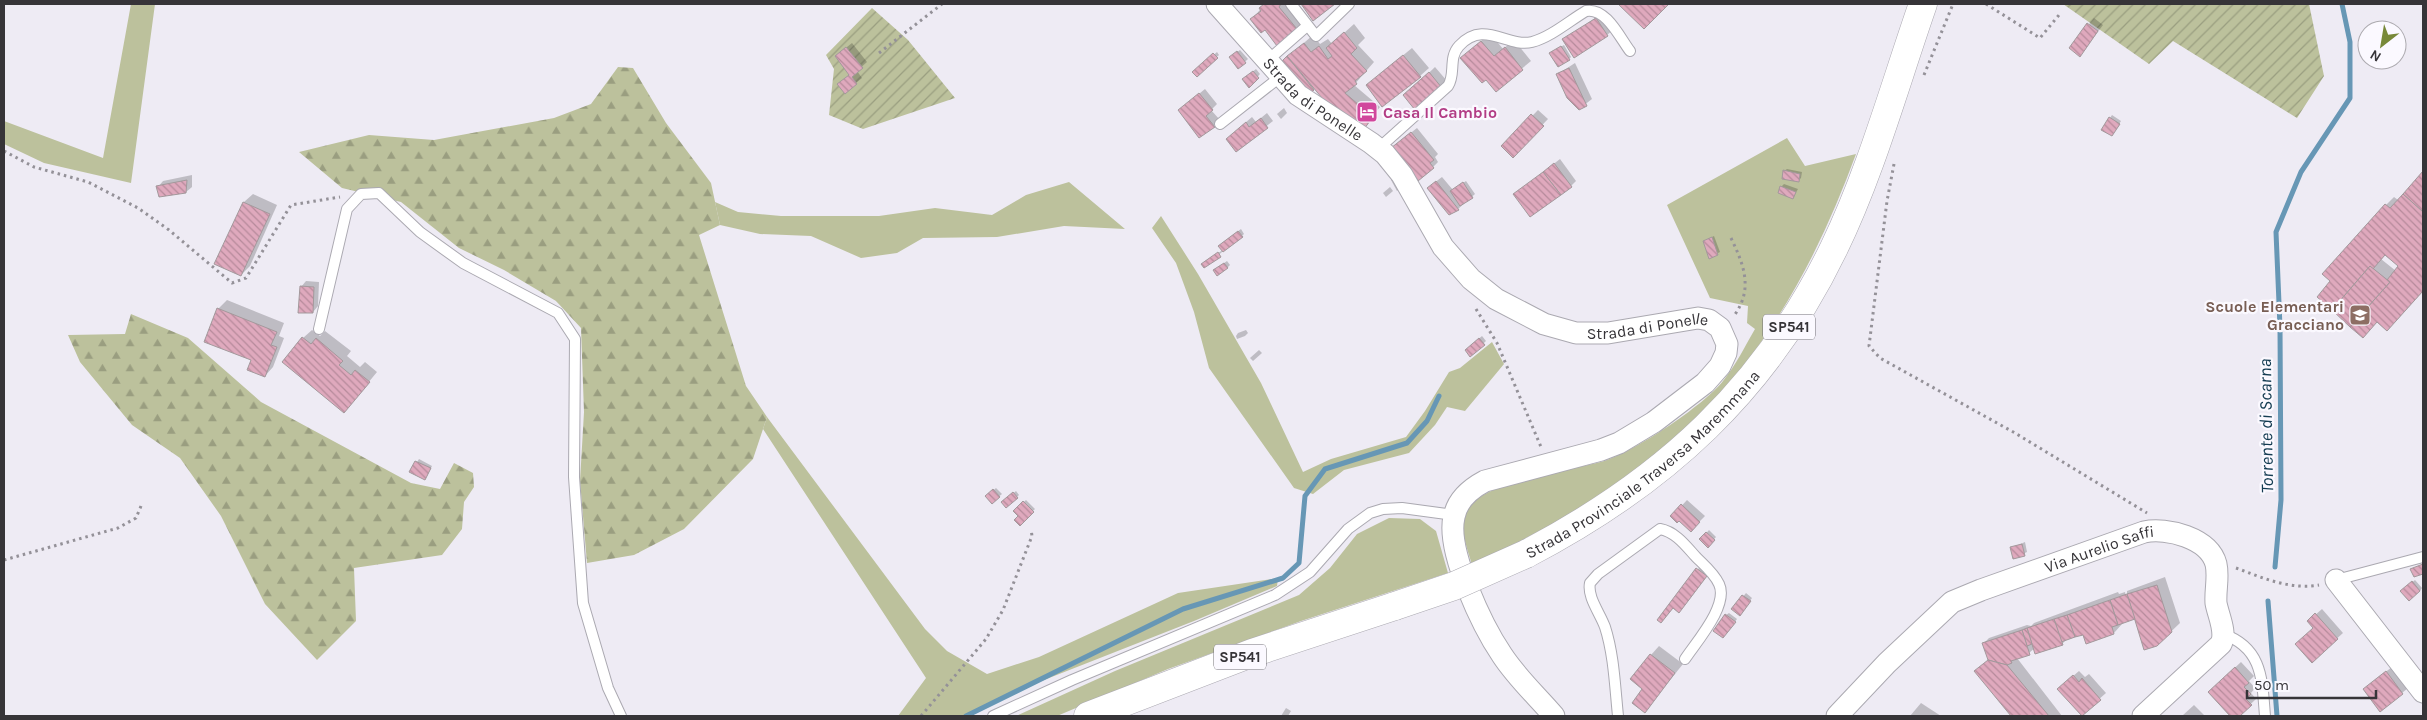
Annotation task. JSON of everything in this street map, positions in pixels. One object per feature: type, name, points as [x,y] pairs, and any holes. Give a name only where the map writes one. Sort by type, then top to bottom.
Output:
[{"type":"main road","name":"Strada Provinciale Traversa Maremmana","points":[[1088,716],[1259,650],[1454,586],[1526,554],[1598,514],[1672,459],[1728,405],[1781,339],[1815,285],[1857,194],[1923,4]]},
{"type":"street","name":"Strada di Ponelle","points":[[1217,4],[1304,100],[1379,148],[1402,175],[1448,253],[1486,292],[1506,306],[1544,324],[1576,333],[1608,333],[1698,318],[1710,320],[1722,332],[1727,344],[1724,358],[1709,378],[1692,395],[1654,422],[1619,443],[1504,475],[1479,484],[1464,496],[1454,515]]},
{"type":"street","points":[[1454,515],[1452,531],[1458,556],[1473,599],[1487,629],[1510,667],[1554,716]]},
{"type":"street","name":"Via Aurelio Saffi","points":[[1837,716],[1887,663],[1952,602],[1981,590],[2150,531],[2162,530],[2181,535],[2201,546],[2210,554],[2216,565]]},
{"type":"street","points":[[2143,716],[2221,644],[2223,634],[2215,593],[2216,565]]},
{"type":"street","points":[[2336,580],[2423,692]]},
{"type":"lane","points":[[1292,4],[1316,36],[1349,4]]},
{"type":"lane","points":[[1379,148],[1448,86],[1451,78],[1452,60],[1456,50],[1464,42],[1479,35],[1491,34],[1515,42],[1529,42],[1538,39],[1586,11],[1595,11],[1605,17],[1630,51]]},
{"type":"lane","points":[[1220,124],[1274,69],[1307,26]]},
{"type":"lane","points":[[320,329],[346,209],[361,194],[379,194],[420,232],[463,263],[558,312],[575,340],[574,477],[583,603],[608,688],[622,716]]},
{"type":"lane","points":[[993,716],[1072,680],[1275,595],[1310,572],[1352,525],[1370,513],[1383,509],[1402,508],[1454,515]]},
{"type":"lane","points":[[1618,716],[1610,646],[1605,626],[1590,594],[1590,583],[1598,574],[1660,528],[1670,531],[1681,540],[1713,575],[1722,592],[1719,607],[1684,659]]},
{"type":"lane","points":[[2336,580],[2423,557]]},
{"type":"lane","points":[[2223,634],[2242,643],[2256,661],[2261,678],[2265,716]]},
{"type":"path","points":[[879,53],[942,4]]},
{"type":"path","points":[[1922,80],[1953,4]]},
{"type":"path","points":[[1986,4],[2040,38],[2059,15]]},
{"type":"path","points":[[4,150],[34,167],[88,182],[138,208],[169,230],[232,283],[246,278],[291,205],[361,194]]},
{"type":"path","points":[[1895,159],[1887,201],[1869,346],[1880,358],[2015,433],[2145,511],[2158,522],[2162,530]]},
{"type":"path","points":[[1722,332],[1736,313],[1745,295],[1743,263],[1730,238]]},
{"type":"path","points":[[1472,304],[1497,343],[1548,464]]},
{"type":"path","points":[[4,560],[118,528],[136,518],[141,506]]},
{"type":"path","points":[[921,716],[986,639],[1003,610],[1032,536],[1030,529]]},
{"type":"path","points":[[2216,565],[2230,566],[2274,582],[2297,586],[2311,586],[2336,580]]},
{"type":"green space","points":[[131,4],[155,4],[131,183],[44,163],[4,144],[4,121],[103,158]]},
{"type":"green space","points":[[2063,4],[2309,4],[2324,76],[2297,118],[2173,41],[2149,64]]},
{"type":"green space","points":[[872,8],[908,40],[955,98],[863,129],[829,115],[834,69],[826,55]]},
{"type":"green space","points":[[618,67],[633,68],[666,123],[711,183],[720,225],[699,235],[746,386],[767,417],[753,459],[684,529],[634,555],[587,563],[580,481],[584,412],[581,328],[556,301],[504,270],[459,248],[401,202],[342,188],[299,152],[369,135],[434,140],[554,118],[591,104]]},
{"type":"green space","points":[[1787,138],[1805,166],[1856,154],[1841,193],[1806,268],[1764,338],[1712,403],[1648,463],[1606,492],[1563,518],[1472,565],[1464,537],[1463,522],[1466,510],[1477,499],[1510,484],[1604,461],[1617,456],[1650,438],[1685,415],[1728,375],[1755,329],[1747,323],[1748,306],[1710,298],[1667,205]]},
{"type":"green space","points":[[1069,182],[1125,229],[1064,226],[997,237],[923,238],[897,253],[861,258],[811,236],[760,234],[720,225],[715,202],[738,212],[781,216],[879,216],[935,208],[992,215],[1026,195]]},
{"type":"green space","points":[[1161,216],[1198,274],[1261,383],[1303,472],[1331,459],[1406,437],[1425,411],[1449,372],[1460,368],[1492,342],[1504,364],[1465,411],[1447,407],[1435,425],[1409,453],[1344,470],[1313,494],[1294,488],[1209,368],[1194,312],[1176,263],[1152,228]]},
{"type":"green space","points":[[131,314],[188,338],[261,402],[411,483],[440,489],[454,463],[473,473],[474,487],[464,502],[462,529],[442,555],[354,568],[356,621],[317,660],[265,604],[221,516],[180,458],[132,425],[80,362],[68,335],[125,334]]},
{"type":"green space","points":[[767,417],[925,629],[947,651],[987,674],[1039,657],[1178,593],[1278,578],[1277,586],[1194,621],[1001,697],[963,716],[898,716],[926,678],[763,429]]},
{"type":"green space","points":[[1389,518],[1420,519],[1436,531],[1448,573],[1301,621],[1168,669],[1057,716],[1016,716],[1115,671],[1299,595],[1330,568],[1357,534]]},
{"type":"building","points":[[1264,4],[1281,4],[1279,7],[1297,29],[1277,46],[1265,30],[1261,33],[1250,19],[1261,11],[1259,8]]},
{"type":"building","points":[[1301,4],[1335,4],[1313,21]]},
{"type":"building","points":[[1618,4],[1669,4],[1644,29]]},
{"type":"building","points":[[1596,18],[1608,36],[1574,58],[1562,39]]},
{"type":"building","points":[[2087,23],[2098,31],[2080,57],[2069,48]]},
{"type":"building","points":[[1344,32],[1357,48],[1351,54],[1367,71],[1355,81],[1357,84],[1345,93],[1373,117],[1364,129],[1327,104],[1287,56],[1304,43],[1311,52],[1319,46],[1328,59],[1332,56],[1326,48]]},
{"type":"building","points":[[1481,41],[1494,56],[1505,47],[1523,70],[1496,92],[1486,80],[1482,83],[1460,58]]},
{"type":"building","points":[[1561,46],[1570,60],[1558,67],[1549,53]]},
{"type":"building","points":[[846,47],[863,68],[852,77],[857,84],[845,94],[837,84],[849,75],[835,56]]},
{"type":"building","points":[[1237,51],[1246,63],[1238,69],[1229,57]]},
{"type":"building","points":[[1213,53],[1218,58],[1197,77],[1192,72]]},
{"type":"building","points":[[1403,55],[1421,77],[1382,107],[1366,85]]},
{"type":"building","points":[[1287,56],[1314,90],[1310,94],[1281,62]]},
{"type":"building","points":[[1569,68],[1587,106],[1579,110],[1567,98],[1556,74]]},
{"type":"building","points":[[1253,71],[1259,78],[1249,88],[1242,79]]},
{"type":"building","points":[[1429,72],[1442,88],[1415,110],[1403,95]]},
{"type":"building","points":[[1199,93],[1213,110],[1206,116],[1215,127],[1199,138],[1178,110]]},
{"type":"building","points":[[1531,114],[1544,126],[1513,158],[1501,146]]},
{"type":"building","points":[[2109,117],[2120,124],[2112,136],[2101,130]]},
{"type":"building","points":[[1261,118],[1268,128],[1236,152],[1226,139],[1246,122],[1249,127]]},
{"type":"building","points":[[1411,132],[1434,160],[1430,163],[1434,168],[1418,181],[1391,148]]},
{"type":"building","points":[[1554,163],[1572,187],[1561,195],[1543,172]]},
{"type":"building","points":[[1783,170],[1800,174],[1799,182],[1782,179]]},
{"type":"building","points":[[2423,171],[2423,212],[2403,194]]},
{"type":"building","points":[[1543,172],[1561,195],[1530,217],[1513,194]]},
{"type":"building","points":[[187,180],[186,193],[159,197],[156,186]]},
{"type":"building","points":[[1436,181],[1459,210],[1449,215],[1427,188]]},
{"type":"building","points":[[1463,182],[1473,198],[1460,206],[1450,191]]},
{"type":"building","points":[[1780,186],[1796,192],[1793,199],[1778,193]]},
{"type":"building","points":[[2403,194],[2423,212],[2423,291],[2387,331],[2377,322],[2363,338],[2350,327],[2390,282],[2387,280],[2398,266],[2385,255],[2373,269],[2370,266],[2332,310],[2317,297],[2330,281],[2322,274],[2385,204],[2390,208]]},
{"type":"building","points":[[243,202],[270,214],[241,276],[214,264]]},
{"type":"building","points":[[1238,231],[1243,237],[1223,252],[1218,246]]},
{"type":"building","points":[[1712,237],[1718,255],[1709,259],[1703,241]]},
{"type":"building","points":[[1218,252],[1221,257],[1204,268],[1201,264]]},
{"type":"building","points":[[1224,263],[1228,268],[1217,276],[1213,270]]},
{"type":"building","points":[[2370,266],[2390,282],[2350,327],[2332,310]]},
{"type":"building","points":[[300,286],[314,287],[313,313],[298,313]]},
{"type":"building","points":[[217,308],[277,332],[271,345],[277,347],[265,377],[247,370],[251,360],[204,342]]},
{"type":"building","points":[[302,337],[311,344],[316,338],[343,361],[339,365],[351,375],[355,370],[370,382],[344,413],[282,362]]},
{"type":"building","points":[[1479,338],[1485,345],[1470,357],[1465,350]]},
{"type":"building","points":[[415,461],[431,468],[425,480],[409,472]]},
{"type":"building","points":[[993,489],[1000,497],[992,504],[985,496]]},
{"type":"building","points":[[1013,492],[1018,498],[1006,508],[1001,502]]},
{"type":"building","points":[[1023,501],[1034,512],[1020,526],[1014,520],[1018,516],[1013,511]]},
{"type":"building","points":[[1681,504],[1700,522],[1691,532],[1670,516]]},
{"type":"building","points":[[1706,532],[1715,540],[1708,548],[1699,539]]},
{"type":"building","points":[[2022,544],[2025,556],[2013,559],[2010,547]]},
{"type":"building","points":[[2423,564],[2423,574],[2414,577],[2410,569]]},
{"type":"building","points":[[1696,568],[1707,576],[1679,613],[1673,608],[1661,623],[1657,620]]},
{"type":"building","points":[[2412,581],[2420,591],[2409,601],[2400,591]]},
{"type":"building","points":[[2157,585],[2172,632],[2157,646],[2144,650],[2127,594]]},
{"type":"building","points":[[2127,594],[2135,619],[2118,625],[2110,600]]},
{"type":"building","points":[[1742,595],[1751,601],[1740,616],[1731,609]]},
{"type":"building","points":[[2110,600],[2118,625],[2112,627],[2114,634],[2086,644],[2083,635],[2075,637],[2067,615]]},
{"type":"building","points":[[2315,613],[2338,639],[2312,663],[2295,644],[2313,628],[2307,621]]},
{"type":"building","points":[[1725,614],[1736,622],[1723,638],[1713,631]]},
{"type":"building","points":[[2067,615],[2075,637],[2061,642],[2054,619]]},
{"type":"building","points":[[2054,619],[2063,645],[2035,654],[2027,628]]},
{"type":"building","points":[[2027,628],[2032,644],[2027,646],[2022,630]]},
{"type":"building","points":[[2022,630],[2030,655],[2011,661],[2012,663],[2007,665],[1988,660],[1982,643]]},
{"type":"building","points":[[1650,654],[1675,673],[1645,713],[1632,703],[1642,689],[1630,679]]},
{"type":"building","points":[[1988,660],[2007,665],[2049,716],[2011,716],[1974,671]]},
{"type":"building","points":[[2235,667],[2249,683],[2244,687],[2251,694],[2246,699],[2252,705],[2240,716],[2230,716],[2208,692]]},
{"type":"building","points":[[2386,671],[2403,694],[2380,712],[2363,689]]},
{"type":"building","points":[[2073,675],[2079,682],[2082,678],[2101,700],[2082,716],[2057,689]]},
{"type":"waterway","name":"Torrente di Scarna","points":[[2275,567],[2281,500],[2280,327],[2276,232],[2301,172],[2350,98],[2350,42],[2342,4]]},
{"type":"waterway","points":[[966,716],[1183,609],[1283,578],[1299,563],[1305,496],[1325,469],[1407,443],[1427,421],[1439,396]]},
{"type":"waterway","name":"Torrente di Scarna","points":[[2268,601],[2277,716]]},
{"type":"place","name":"Casa Il Cambio","points":[[1367,112]]},
{"type":"place","name":"Scuole Elementari Gracciano","points":[[2360,315]]}]
